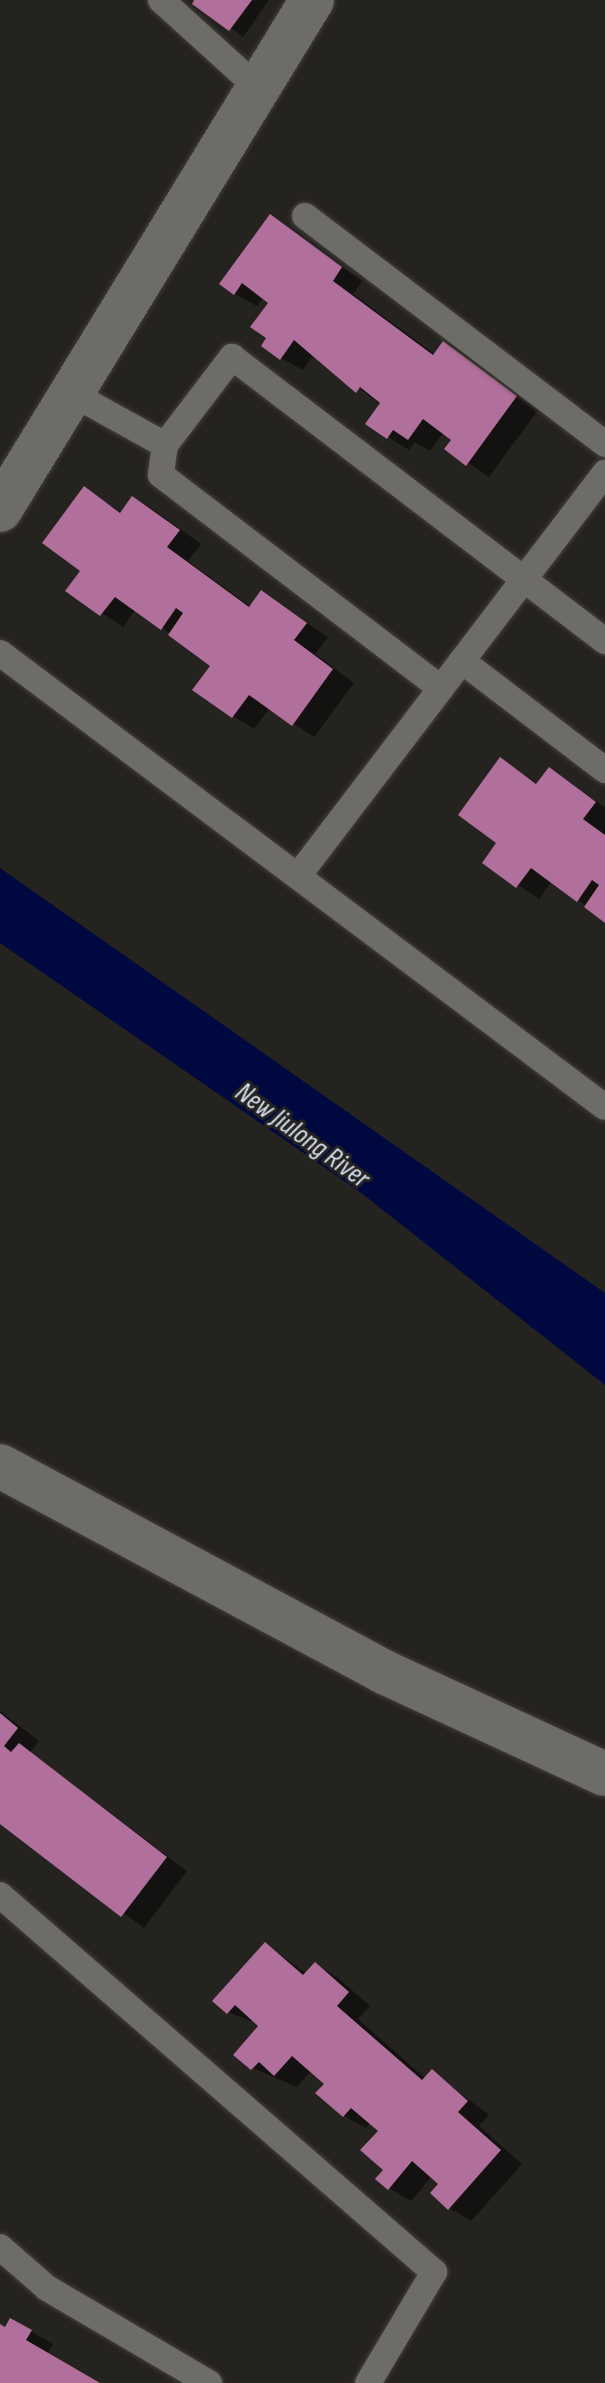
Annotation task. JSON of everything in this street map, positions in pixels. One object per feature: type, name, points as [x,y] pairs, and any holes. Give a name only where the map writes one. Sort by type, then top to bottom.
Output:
[{"type":"street","points":[[0,510],[312,0]]},
{"type":"street","points":[[0,1466],[384,1672],[605,1774]]},
{"type":"lane","points":[[161,0],[259,89]]},
{"type":"lane","points":[[305,216],[605,444]]},
{"type":"lane","points":[[441,688],[161,475],[165,445],[232,357],[605,641]]},
{"type":"lane","points":[[73,394],[165,445]]},
{"type":"lane","points":[[298,876],[605,473]]},
{"type":"lane","points":[[0,653],[605,1107]]},
{"type":"lane","points":[[462,661],[605,770]]},
{"type":"lane","points":[[0,1895],[434,2272],[368,2383]]},
{"type":"lane","points":[[0,2247],[47,2288],[209,2383]]},
{"type":"water","name":"New Jiulong River","points":[[0,868],[605,1293],[605,1385],[360,1192],[0,943]]},
{"type":"building","points":[[194,0],[252,0],[229,31],[192,4]]},
{"type":"building","points":[[270,214],[342,267],[333,281],[433,355],[443,341],[517,396],[466,466],[444,449],[451,440],[423,419],[408,440],[393,430],[387,439],[365,424],[380,403],[360,387],[356,393],[294,340],[280,360],[261,346],[266,338],[250,327],[268,303],[242,283],[234,295],[219,284]]},
{"type":"building","points":[[84,486],[120,513],[132,496],[180,530],[167,547],[249,607],[261,590],[307,623],[294,640],[333,669],[292,726],[249,695],[232,718],[192,690],[210,666],[168,635],[183,613],[176,608],[161,630],[115,597],[100,616],[65,591],[80,571],[42,543]]},
{"type":"building","points":[[500,757],[536,784],[549,767],[596,802],[583,819],[605,835],[605,923],[584,907],[599,885],[592,880],[577,902],[531,868],[516,888],[482,863],[496,843],[458,815]]},
{"type":"building","points":[[0,1713],[18,1728],[4,1746],[11,1752],[19,1743],[167,1857],[121,1917],[0,1824]]},
{"type":"building","points":[[265,1942],[303,1975],[315,1962],[349,1992],[337,2006],[422,2080],[432,2069],[468,2101],[458,2112],[501,2150],[448,2210],[430,2193],[438,2184],[412,2161],[388,2190],[375,2179],[383,2170],[360,2150],[378,2131],[351,2108],[343,2117],[315,2093],[324,2084],[292,2056],[274,2076],[259,2062],[251,2070],[233,2055],[258,2026],[235,2005],[227,2014],[212,2001]]},
{"type":"building","points":[[10,2318],[32,2330],[26,2340],[100,2383],[0,2383],[0,2324],[5,2327]]}]
